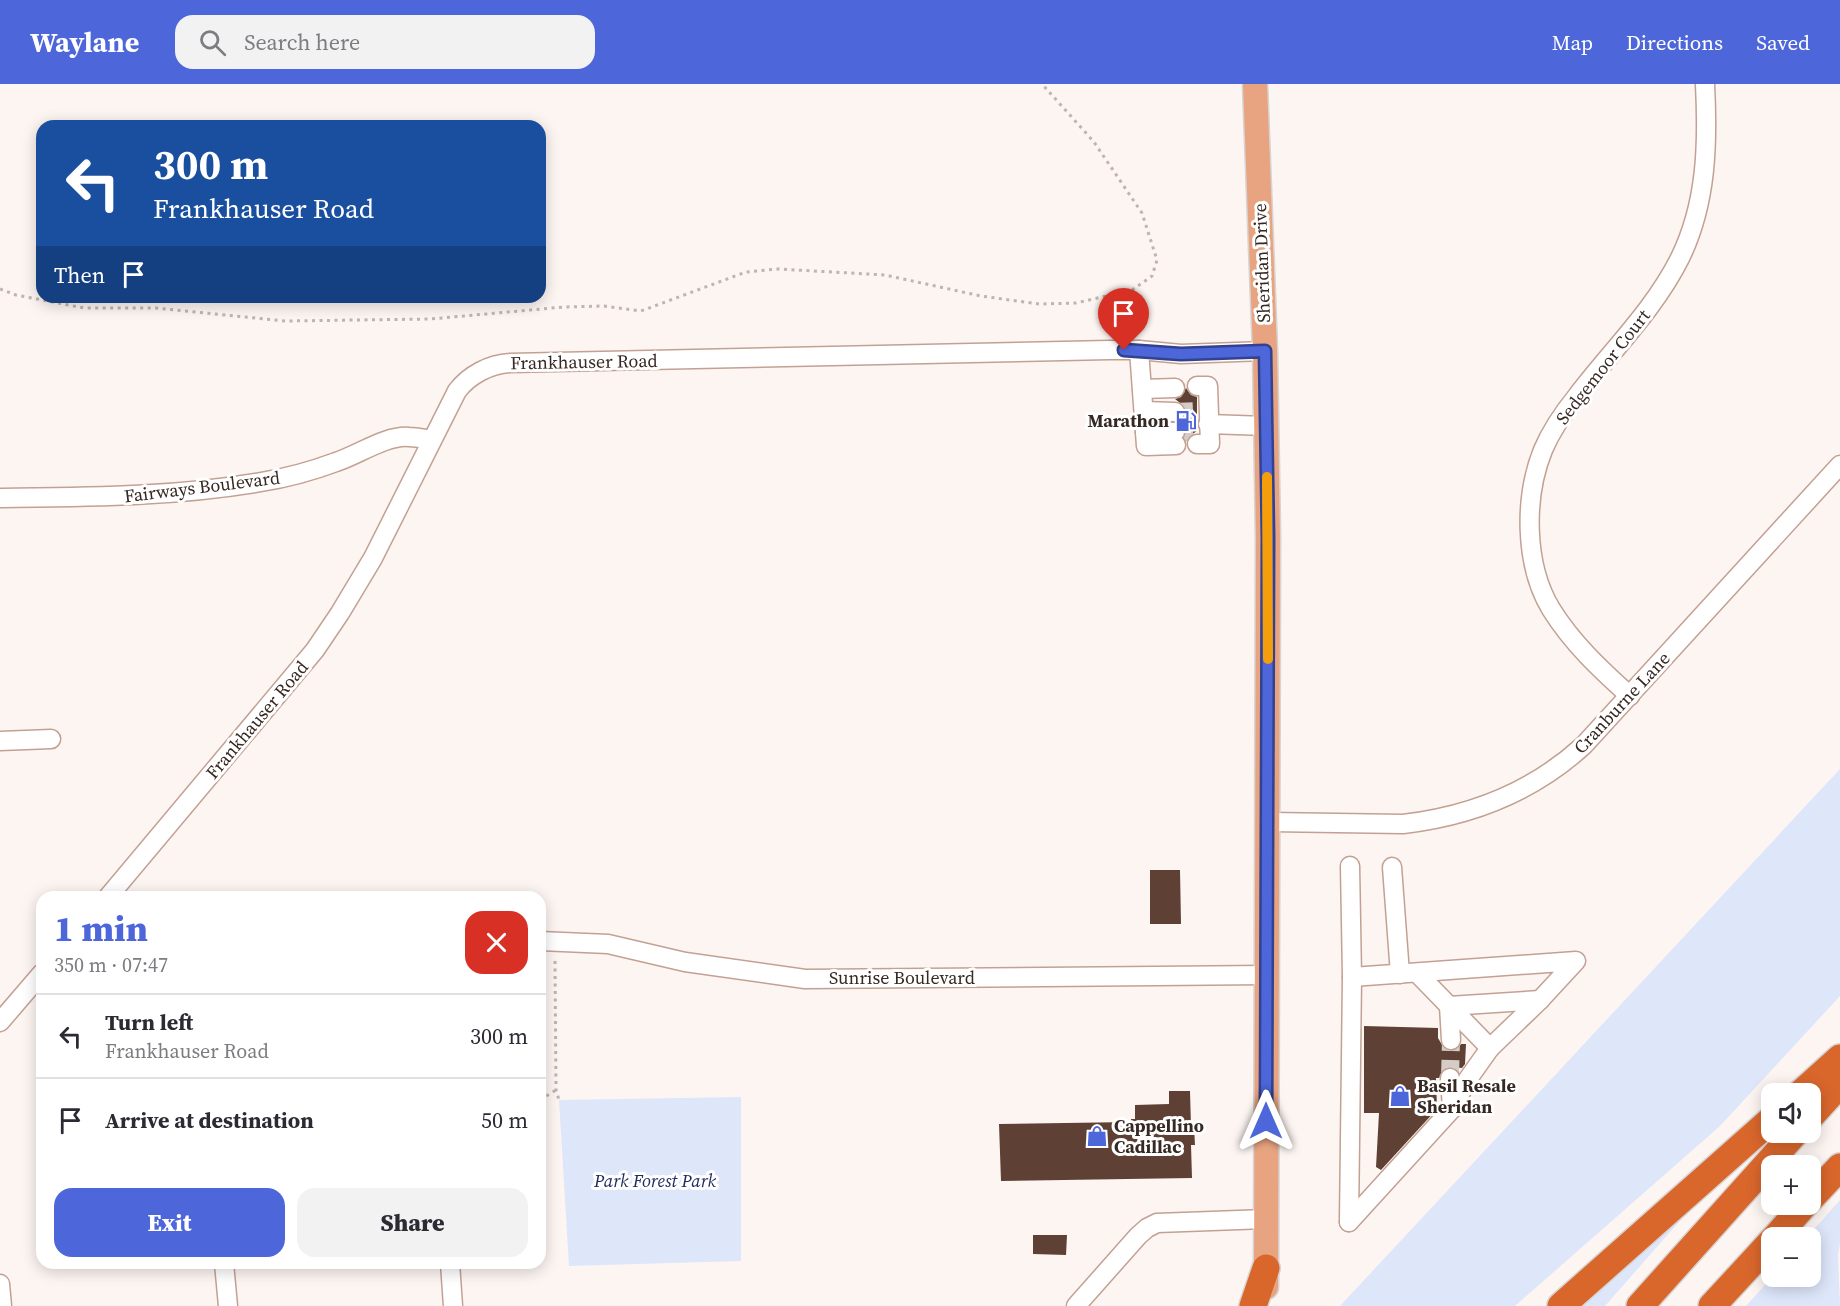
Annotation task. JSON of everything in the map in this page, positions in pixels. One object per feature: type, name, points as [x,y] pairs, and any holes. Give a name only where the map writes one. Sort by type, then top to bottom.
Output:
[{"type":"highway","points":[[1812,1083],[1840,1058]]},
{"type":"highway","points":[[1821,1105],[1840,1084]]},
{"type":"highway","points":[[1561,1306],[1761,1129]]},
{"type":"highway","points":[[1640,1306],[1786,1143]]},
{"type":"highway","points":[[1821,1187],[1840,1167]]},
{"type":"highway","points":[[1785,1227],[1795,1215]]},
{"type":"highway","points":[[1712,1306],[1761,1253]]},
{"type":"highway","points":[[1254,1306],[1266,1268]]},
{"type":"main road","name":"Sheridan Drive","points":[[1255,84],[1265,351],[1268,538],[1265,1306]]},
{"type":"street","name":"Sedgemoor Court","points":[[1630,696],[1595,664],[1566,631],[1550,608],[1534,566],[1530,531],[1531,509],[1535,477],[1549,437],[1576,397],[1654,301],[1680,257],[1693,225],[1706,159],[1705,84]]},
{"type":"street","name":"Frankhauser Road","points":[[113,891],[315,650],[354,592],[373,558],[461,386],[485,369],[504,363],[1139,350],[1181,354],[1265,351]]},
{"type":"street","points":[[1139,350],[1146,446],[1176,438]]},
{"type":"street","points":[[1197,387],[1208,386],[1203,426],[1266,426]]},
{"type":"street","points":[[1142,389],[1175,388]]},
{"type":"street","points":[[1144,411],[1175,412]]},
{"type":"street","name":"Fairways Boulevard","points":[[0,498],[130,497],[214,489],[291,476],[337,462],[384,442],[407,436],[432,440]]},
{"type":"street","name":"Cranburne Lane","points":[[1267,822],[1403,824],[1469,811],[1496,802],[1532,785],[1569,759],[1630,696],[1840,465]]},
{"type":"street","points":[[0,741],[51,739]]},
{"type":"street","points":[[1350,866],[1352,977],[1349,1222],[1452,1109],[1468,1079],[1490,1047],[1540,1000],[1576,960],[1352,977]]},
{"type":"street","points":[[1392,867],[1408,974],[1449,1006],[1490,1047]]},
{"type":"street","name":"Sunrise Boulevard","points":[[546,941],[608,944],[685,962],[805,979],[1267,975]]},
{"type":"street","points":[[3,1013],[36,979]]},
{"type":"street","points":[[1449,1006],[1540,1000]]},
{"type":"street","points":[[1449,1006],[1450,1040]]},
{"type":"street","points":[[1450,1078],[1452,1109]]},
{"type":"street","points":[[1076,1306],[1138,1236],[1157,1223],[1266,1219]]},
{"type":"street","points":[[225,1269],[228,1306]]},
{"type":"street","points":[[450,1269],[453,1306]]},
{"type":"street","points":[[0,1284],[2,1306]]},
{"type":"path","points":[[58,303],[84,308],[133,307],[285,321],[430,319],[564,307],[604,306],[641,311],[746,272],[778,268],[885,274],[981,296],[1039,304],[1076,303],[1132,290],[1152,276],[1157,260],[1142,213],[1094,142],[1042,84]]},
{"type":"path","points":[[0,289],[36,299]]},
{"type":"path","points":[[555,962],[556,1090],[559,1100]]},
{"type":"path","points":[[546,1096],[556,1090]]},
{"type":"green space","points":[[1840,769],[1840,996],[1720,1126],[1515,1306],[1340,1306]]},
{"type":"green space","name":"Park Forest Park","points":[[741,1097],[741,1261],[569,1266],[559,1100]]},
{"type":"green space","points":[[1706,1191],[1605,1306],[1575,1306]]},
{"type":"green space","points":[[1840,1200],[1838,1255],[1840,1306],[1746,1306],[1763,1287],[1821,1287],[1821,1227],[1816,1227]]},
{"type":"building","points":[[1186,388],[1191,395],[1197,397],[1197,431],[1186,441],[1185,427],[1180,422],[1185,417],[1185,407],[1175,399],[1181,397]]},
{"type":"building","points":[[1150,870],[1180,870],[1181,924],[1150,924]]},
{"type":"building","name":"Basil Resale Sheridan","points":[[1364,1026],[1438,1028],[1438,1038],[1445,1050],[1452,1051],[1458,1049],[1461,1044],[1466,1044],[1465,1064],[1462,1068],[1444,1068],[1439,1078],[1436,1078],[1437,1109],[1381,1170],[1376,1167],[1379,1113],[1364,1113]]},
{"type":"building","name":"Cappellino Cadillac","points":[[1169,1091],[1190,1091],[1191,1127],[1194,1127],[1195,1145],[1191,1145],[1192,1178],[1001,1181],[999,1124],[1131,1122],[1131,1119],[1135,1119],[1135,1105],[1169,1104]]},
{"type":"building","points":[[1033,1235],[1067,1235],[1066,1255],[1033,1254]]},
{"type":"tunnel","points":[[1175,412],[1197,411]]},
{"type":"tunnel","points":[[1175,432],[1197,431]]},
{"type":"tunnel","points":[[1450,1078],[1451,1040]]},
{"type":"slow traffic","points":[[1267,477],[1268,659]]},
{"type":"place","name":"Marathon","points":[[1186,421]]},
{"type":"place","name":"Basil Resale Sheridan","points":[[1400,1096]]},
{"type":"place","name":"Cappellino Cadillac","points":[[1097,1136]]},
{"type":"route","points":[[1124,350],[1181,354],[1265,351],[1268,538],[1266,1121]]}]
